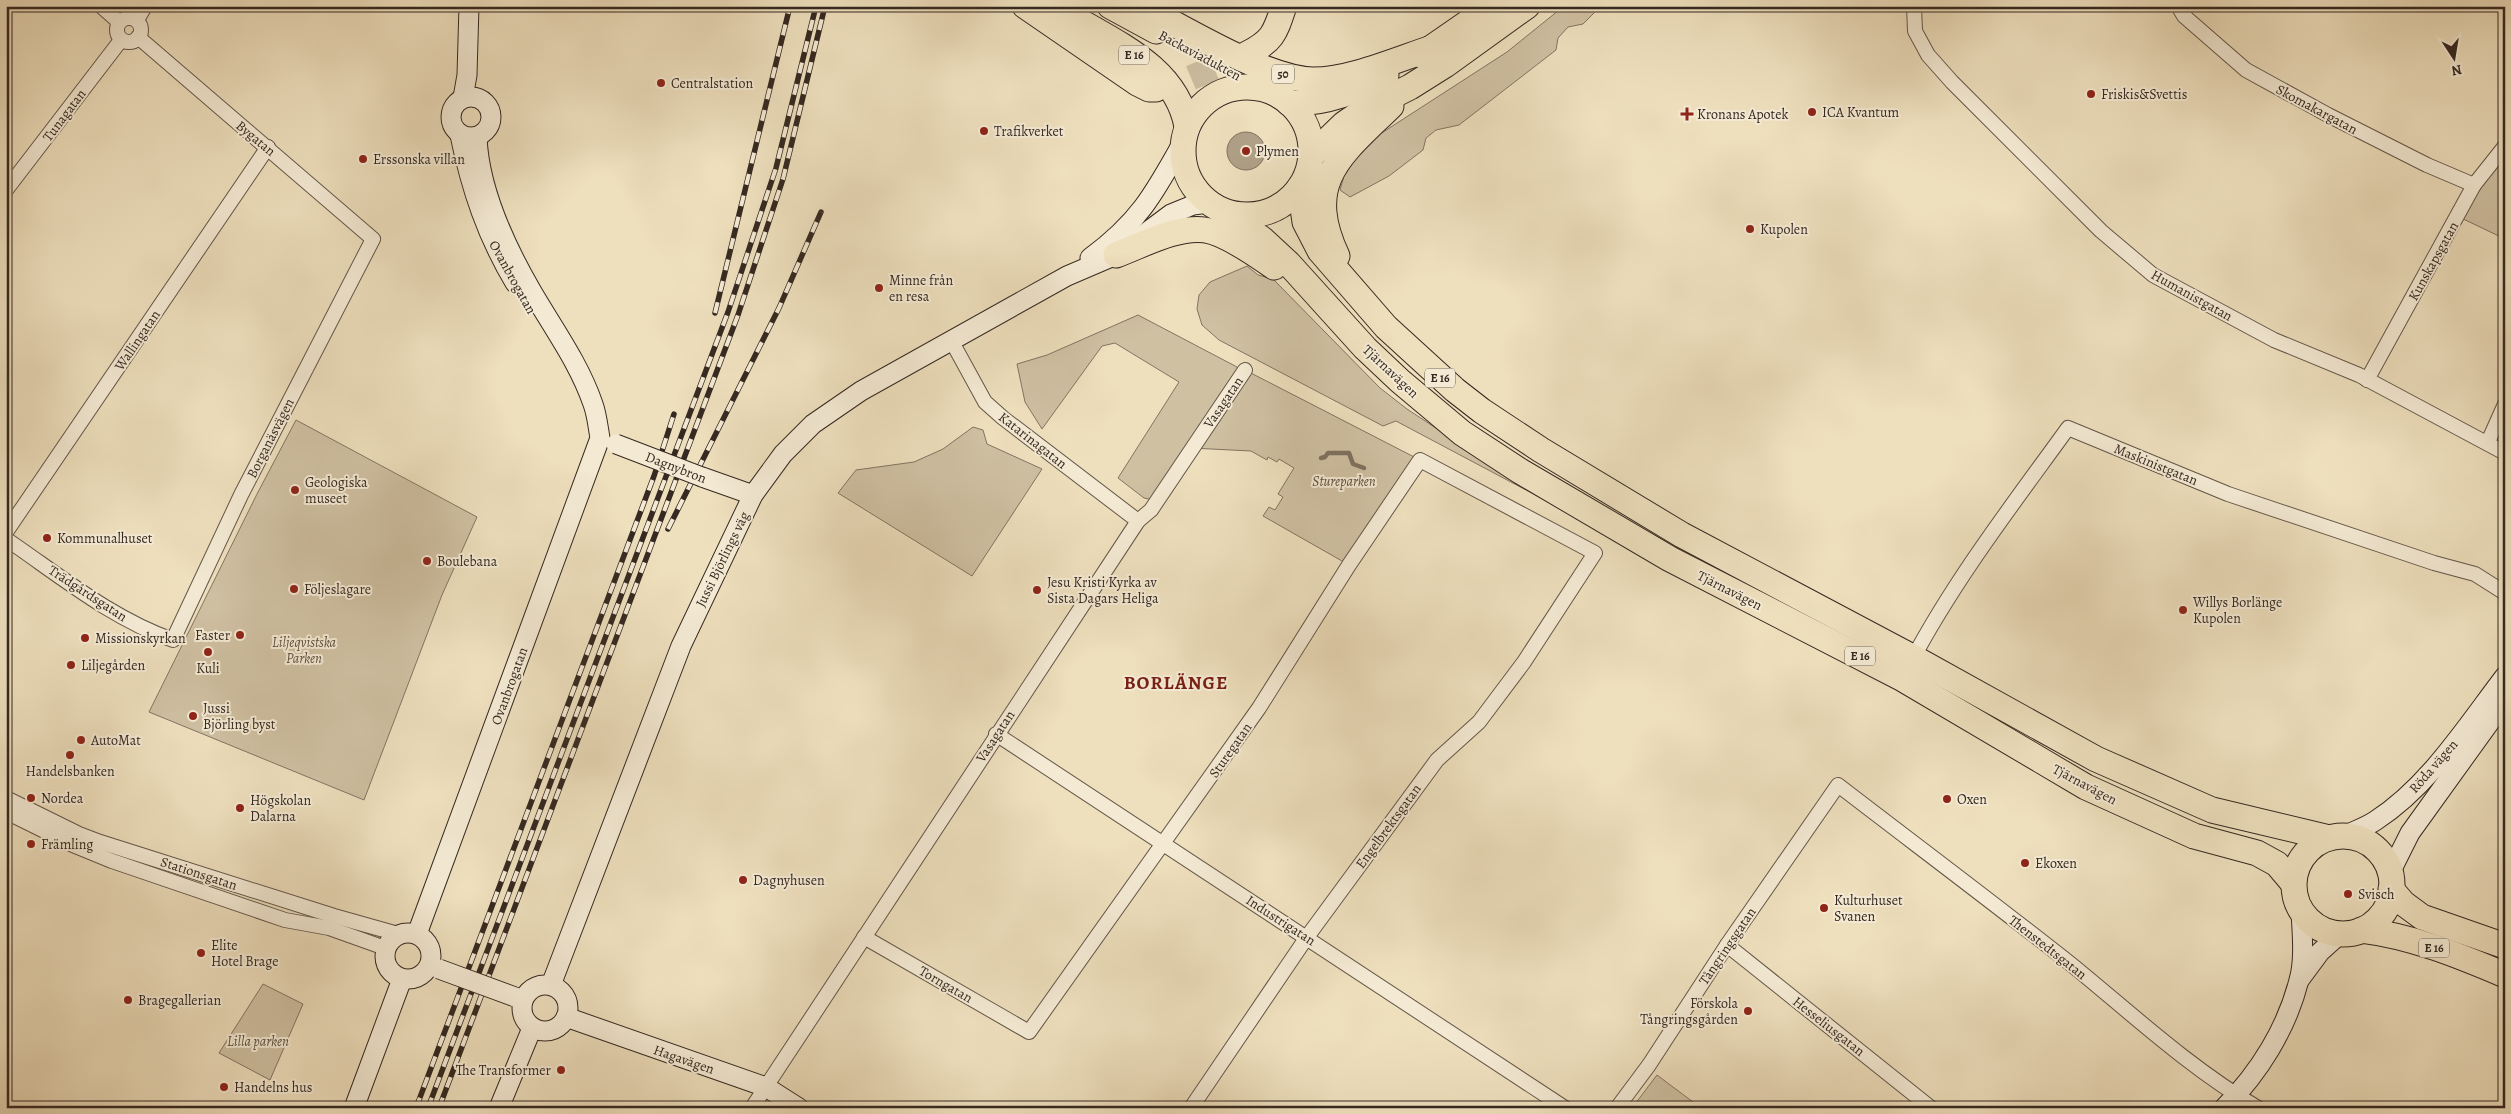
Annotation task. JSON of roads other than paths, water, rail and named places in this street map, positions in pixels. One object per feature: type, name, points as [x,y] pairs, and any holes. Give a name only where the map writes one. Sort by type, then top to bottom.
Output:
[{"type":"highway","points":[[1025,6],[1144,87],[1156,89]]},
{"type":"highway","name":"E 16","points":[[1055,6],[1155,68],[1177,95],[1185,115],[1183,159],[1187,175],[1196,190],[1214,206],[1235,214],[1264,213],[1284,203],[1300,187],[1309,167],[1311,156],[1308,132],[1298,111],[1289,103],[1264,89],[1246,87],[1227,90],[1210,98],[1197,110],[1185,134]]},
{"type":"highway","name":"Backaviadukten","points":[[1110,6],[1264,89]]},
{"type":"highway","name":"50","points":[[1141,6],[1260,66],[1297,78],[1330,78],[1435,47]]},
{"type":"highway","points":[[1248,54],[1262,46],[1274,35],[1284,6]]},
{"type":"highway","name":"50","points":[[1289,103],[1318,103],[1346,95],[1396,70],[1435,47],[1492,6]]},
{"type":"highway","points":[[1311,156],[1344,124],[1366,109],[1410,87],[1486,37],[1527,6]]},
{"type":"highway","points":[[1353,290],[1327,232],[1322,205],[1323,194],[1327,181],[1343,154],[1410,87]]},
{"type":"highway","name":"Tjärnavägen","points":[[1300,187],[1305,222],[1320,251],[1386,327],[1426,366],[1482,411],[1541,450],[1908,668],[2086,787],[2194,836],[2264,857],[2282,868],[2294,883]]},
{"type":"highway","name":"Tjärnavägen","points":[[1214,206],[1289,264],[1365,348],[1420,398],[1462,432],[1520,472],[1670,559],[1908,668],[2096,759],[2212,810],[2337,837]]},
{"type":"highway","points":[[1116,255],[1180,232],[1207,230],[1221,235],[1270,264],[1323,302]]},
{"type":"highway","points":[[2337,837],[2364,841],[2373,847],[2380,854],[2391,881],[2382,914],[2351,932],[2318,927],[2301,911],[2295,898],[2294,883],[2298,865],[2308,850],[2337,837]]},
{"type":"highway","name":"E 16","points":[[2391,881],[2407,906],[2422,917],[2505,946]]},
{"type":"highway","name":"E 16","points":[[2351,932],[2403,937],[2505,974]]},
{"type":"street","points":[[101,6],[119,22]]},
{"type":"street","points":[[137,20],[145,6]]},
{"type":"street","points":[[470,6],[467,75],[470,98]]},
{"type":"street","points":[[470,98],[482,6]]},
{"type":"street","name":"Humanistgatan","points":[[1914,6],[1915,30],[1928,55],[1952,82],[2101,231],[2153,275],[2274,340],[2367,380],[2505,452]]},
{"type":"street","name":"Skomakargatan","points":[[2178,6],[2184,16],[2246,70],[2328,115],[2427,165],[2474,185]]},
{"type":"street","points":[[119,22],[128,18],[137,20]]},
{"type":"street","points":[[119,22],[117,30],[121,40],[131,42],[138,37],[141,29],[137,20]]},
{"type":"street","name":"Bygatan","points":[[138,37],[373,239]]},
{"type":"street","name":"Tunagatan","points":[[6,190],[121,40]]},
{"type":"street","points":[[470,98],[488,106],[491,120],[487,130],[469,136],[452,126],[450,114],[457,102],[470,98]]},
{"type":"street","name":"Jussi Björlings väg","points":[[1067,276],[1133,222],[1160,184],[1185,134]]},
{"type":"street","name":"Ovanbrogatan","points":[[417,934],[608,441],[574,360],[531,290],[485,190],[478,156],[469,136]]},
{"type":"street","name":"Kunskapsgatan","points":[[2367,380],[2474,185],[2505,146]]},
{"type":"street","name":"Wallingatan","points":[[6,532],[268,147]]},
{"type":"street","name":"Jussi Björlings väg","points":[[551,985],[681,646],[752,495],[783,454],[813,424],[861,391],[1067,276],[1116,255],[1172,214],[1193,205],[1214,206]]},
{"type":"street","name":"Borganäsvägen","points":[[173,640],[241,495],[373,239]]},
{"type":"street","name":"Katarinagatan","points":[[951,340],[985,402],[1003,418],[1138,521]]},
{"type":"street","name":"Vasagatan","points":[[752,1108],[996,734],[1138,521],[1151,510],[1245,370]]},
{"type":"street","points":[[2488,442],[2505,404]]},
{"type":"street","name":"Maskinistgatan","points":[[1908,668],[1933,621],[1978,552],[2068,428],[2228,494],[2434,563],[2475,574],[2505,593]]},
{"type":"street","name":"Dagnybron","points":[[608,441],[752,495]]},
{"type":"street","name":"Sturegatan","points":[[1029,1032],[1259,708],[1349,565],[1420,460],[1595,553]]},
{"type":"street","name":"Trädgårdsgatan","points":[[6,539],[101,604],[154,634],[173,640]]},
{"type":"street","name":"Engelbrektsgatan","points":[[1191,1108],[1307,937],[1437,760],[1478,722],[1524,662],[1595,553]]},
{"type":"street","name":"Röda vägen","points":[[2337,837],[2374,822],[2412,792],[2464,731],[2505,676]]},
{"type":"street","name":"Röda vägen","points":[[2391,881],[2410,833],[2505,701]]},
{"type":"street","name":"Industrigatan","points":[[996,734],[1565,1108]]},
{"type":"street","name":"Tångringsgatan","points":[[1617,1108],[1649,1065],[1727,945],[1838,785]]},
{"type":"street","name":"Thenstedtsgatan","points":[[1838,785],[2033,934],[2230,1102],[2258,1108]]},
{"type":"street","name":"Stationsgatan","points":[[6,798],[78,834],[100,842],[334,916],[398,934]]},
{"type":"street","name":"Stationsgatan","points":[[6,812],[73,845],[112,861],[285,920],[329,928],[385,948]]},
{"type":"street","points":[[2300,979],[2301,911]]},
{"type":"street","points":[[411,932],[417,934],[423,938],[431,951],[434,967],[418,977],[402,979],[389,970],[384,956],[385,948],[388,942],[398,934],[411,932]]},
{"type":"street","points":[[2230,1102],[2272,1047],[2300,979],[2320,952],[2351,932]]},
{"type":"street","name":"Torngatan","points":[[864,937],[1029,1032]]},
{"type":"street","name":"Hesseliusgatan","points":[[1727,945],[1931,1108]]},
{"type":"street","points":[[434,967],[519,998]]},
{"type":"street","points":[[354,1108],[402,979]]},
{"type":"street","points":[[537,985],[551,985],[564,994],[568,1009],[566,1017],[556,1029],[548,1031],[532,1028],[522,1015],[519,998],[537,985]]},
{"type":"street","name":"Hagavägen","points":[[566,1017],[766,1087],[799,1108]]},
{"type":"street","points":[[499,1108],[532,1028]]},
{"type":"waterway","points":[[1321,458],[1325,457],[1328,453],[1349,453],[1353,464],[1364,468]]},
{"type":"tunnel","points":[[1156,89],[1169,87],[1247,54]]},
{"type":"railway","points":[[715,313],[790,6]]},
{"type":"railway","points":[[428,1108],[728,312],[776,168],[816,6]]},
{"type":"railway","points":[[439,1108],[738,315],[783,179],[825,6]]},
{"type":"railway","points":[[668,529],[779,308],[821,212]]},
{"type":"railway","points":[[416,1108],[654,476],[674,414]]},
{"type":"place","name":"Centralstation","points":[[661,83]]},
{"type":"place","name":"Friskis&Svettis","points":[[2091,94]]},
{"type":"place","name":"ICA Kvantum","points":[[1812,112]]},
{"type":"place","name":"Kronans Apotek","points":[[1687,114]]},
{"type":"place","name":"Trafikverket","points":[[984,131]]},
{"type":"place","name":"Plymen","points":[[1246,151]]},
{"type":"place","name":"Erssonska villan","points":[[363,159]]},
{"type":"place","name":"Kupolen","points":[[1750,229]]},
{"type":"place","name":"Minne från en resa","points":[[879,288]]},
{"type":"place","name":"Geologiska museet","points":[[295,490]]},
{"type":"place","name":"Kommunalhuset","points":[[47,538]]},
{"type":"place","name":"Boulebana","points":[[427,561]]},
{"type":"place","name":"Följeslagare","points":[[294,589]]},
{"type":"place","name":"Jesu Kristi Kyrka av Sista Dagars Heliga","points":[[1037,590]]},
{"type":"place","name":"Willys Borlänge Kupolen","points":[[2183,610]]},
{"type":"place","name":"Faster","points":[[240,635]]},
{"type":"place","name":"Missionskyrkan","points":[[85,638]]},
{"type":"place","name":"Kuli","points":[[208,652]]},
{"type":"place","name":"Liljegården","points":[[71,665]]},
{"type":"place","name":"Jussi Björling byst","points":[[193,716]]},
{"type":"place","name":"AutoMat","points":[[81,740]]},
{"type":"place","name":"Handelsbanken","points":[[70,755]]},
{"type":"place","name":"Nordea","points":[[31,798]]},
{"type":"place","name":"Oxen","points":[[1947,799]]},
{"type":"place","name":"Högskolan Dalarna","points":[[240,808]]},
{"type":"place","name":"Främling","points":[[31,844]]},
{"type":"place","name":"Ekoxen","points":[[2025,863]]},
{"type":"place","name":"Dagnyhusen","points":[[743,880]]},
{"type":"place","name":"Svisch","points":[[2348,894]]},
{"type":"place","name":"Kulturhuset Svanen","points":[[1824,908]]},
{"type":"place","name":"Elite Hotel Brage","points":[[201,953]]},
{"type":"place","name":"Bragegallerian","points":[[128,1000]]},
{"type":"place","name":"Förskola Tångringsgården","points":[[1748,1011]]},
{"type":"place","name":"The Transformer","points":[[561,1070]]},
{"type":"place","name":"Handelns hus","points":[[224,1087]]},
{"type":"district","name":"BORLÄNGE","points":[[1176,682]]},
{"type":"park label","name":"Stureparken","points":[[1344,481]]},
{"type":"park label","name":"Liljeqvistska Parken","points":[[304,650]]},
{"type":"park label","name":"Lilla parken","points":[[258,1041]]}]
